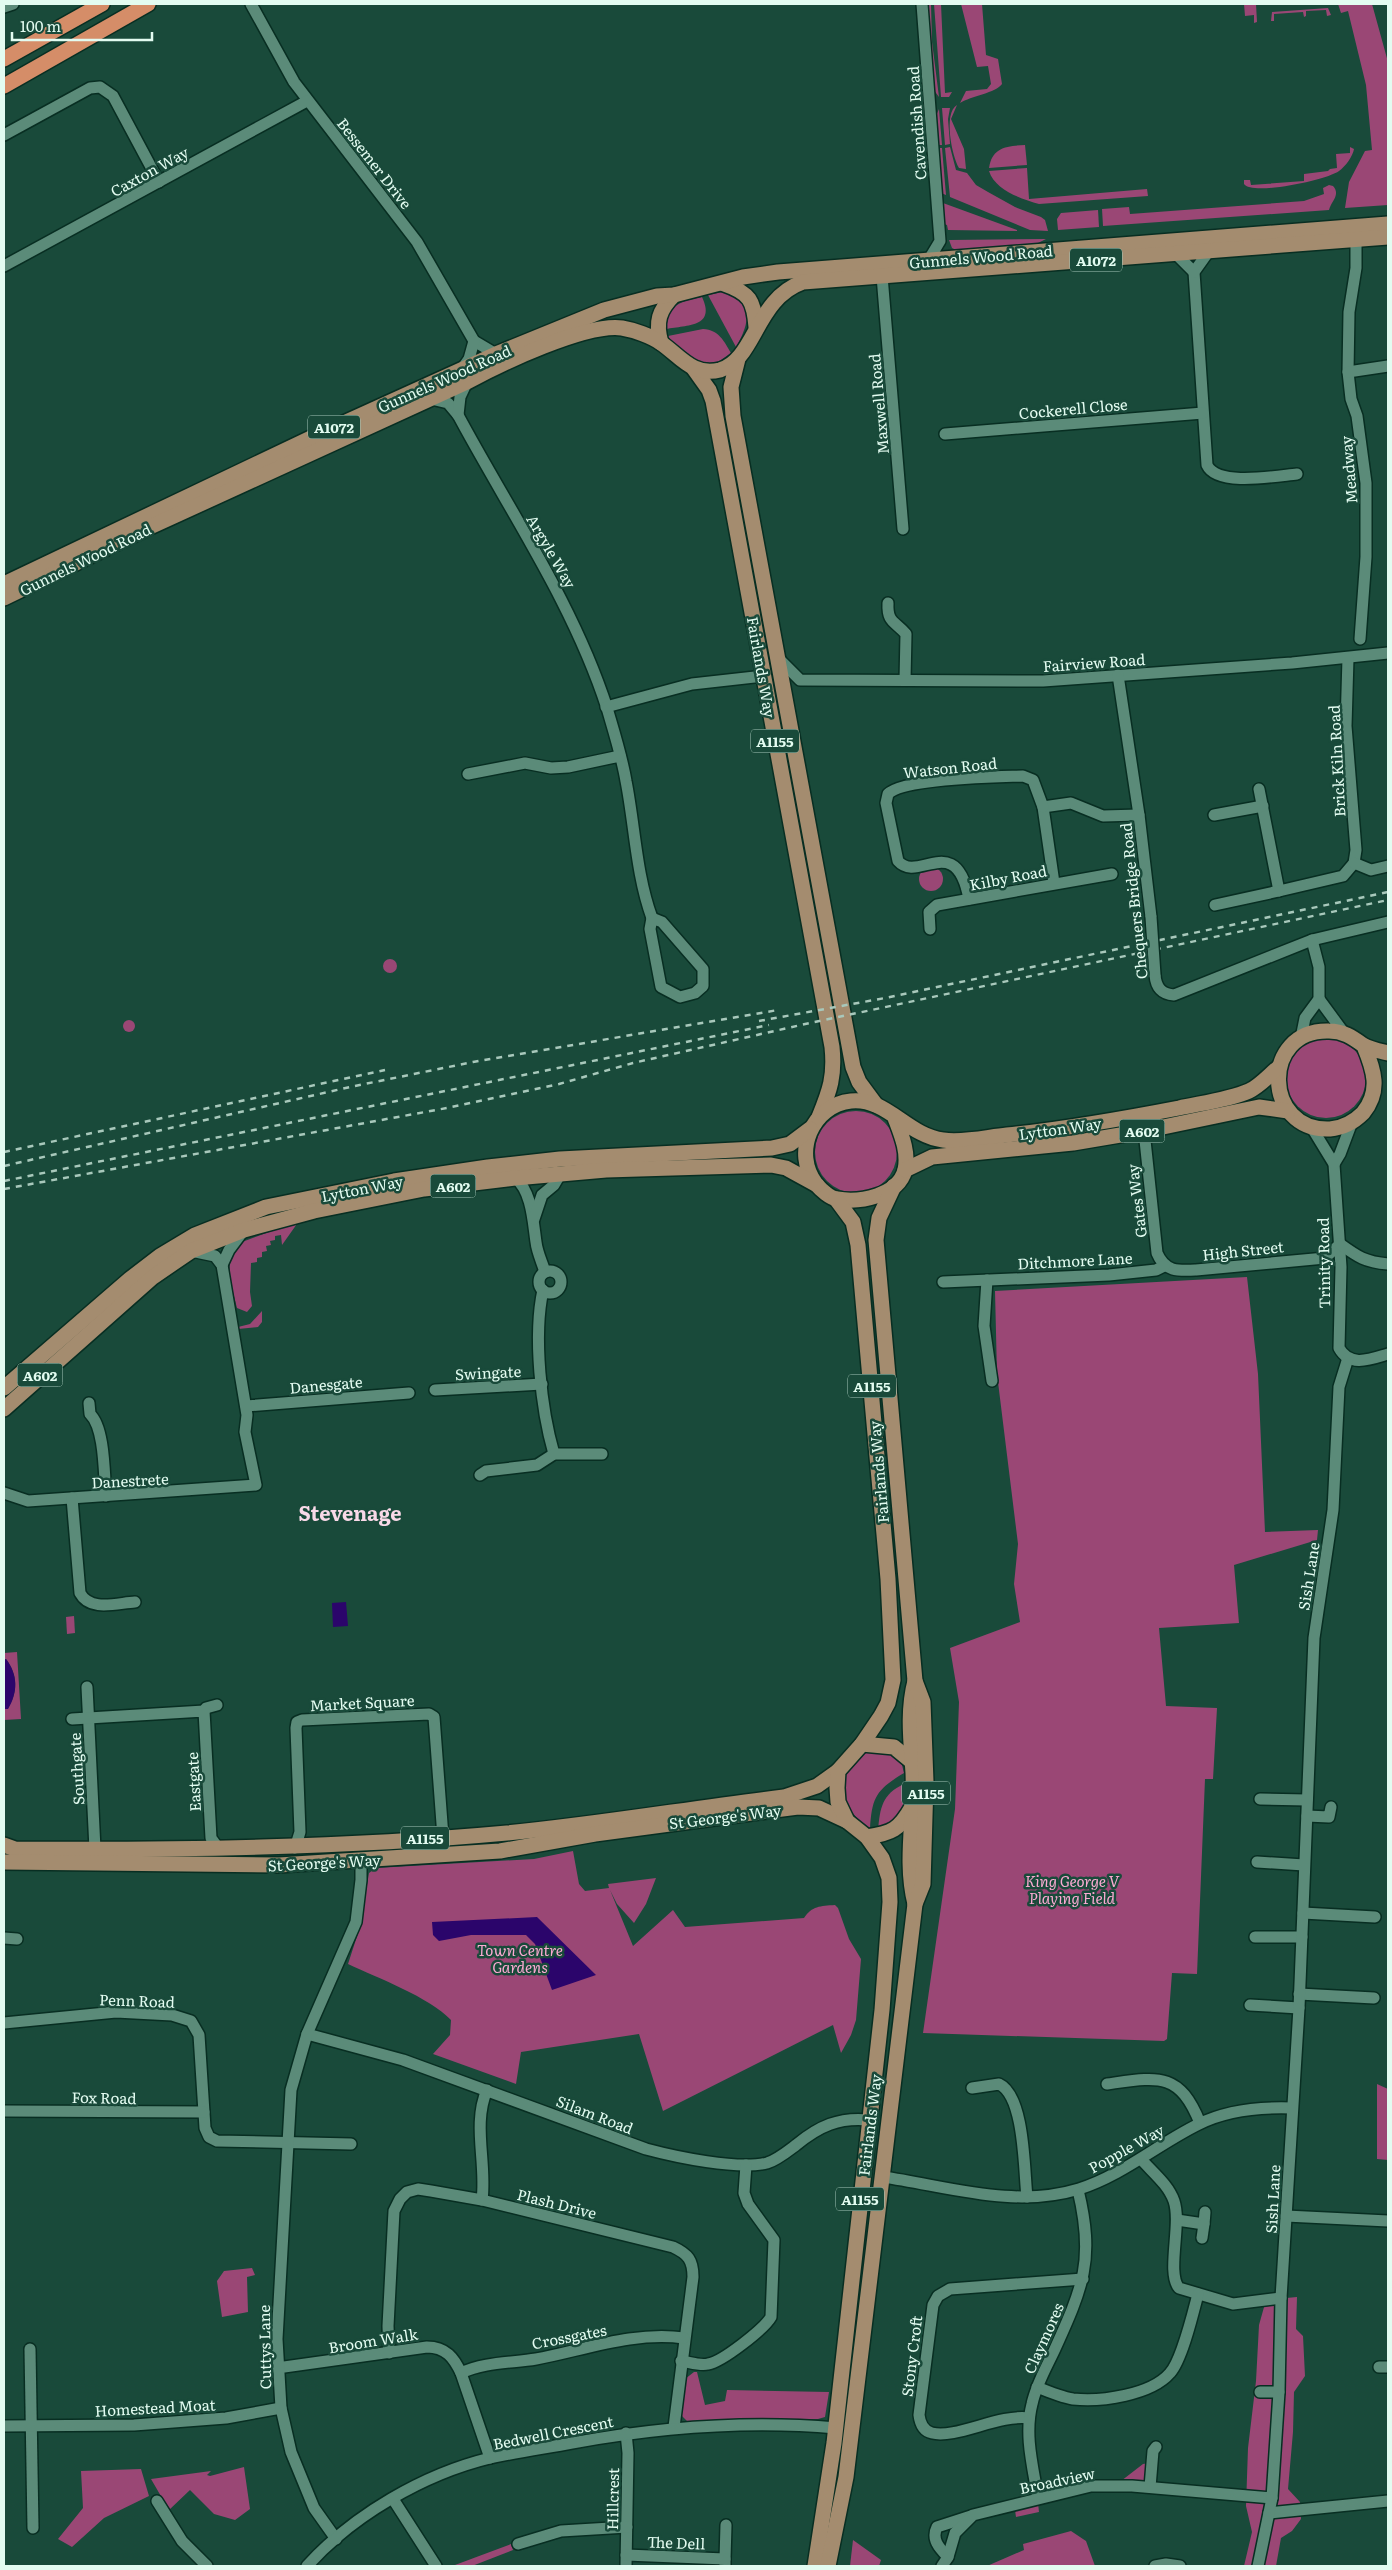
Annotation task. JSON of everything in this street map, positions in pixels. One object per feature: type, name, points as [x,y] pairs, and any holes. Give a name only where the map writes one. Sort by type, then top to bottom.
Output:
[{"type":"highway","points":[[4,59],[102,4]]},
{"type":"highway","points":[[4,86],[148,4]]},
{"type":"main road","name":"Gunnels Wood Road","points":[[4,598],[150,527],[431,399],[496,354],[604,310],[657,296],[674,295],[724,284],[744,277],[778,272],[1388,224]]},
{"type":"main road","name":"Gunnels Wood Road","points":[[738,359],[773,301],[788,287],[803,282],[1388,237]]},
{"type":"main road","points":[[724,284],[745,293],[754,310],[756,328]]},
{"type":"main road","points":[[661,343],[657,328],[658,316],[664,305],[674,295]]},
{"type":"main road","name":"Gunnels Wood Road","points":[[4,584],[314,436],[464,376],[595,328],[622,328],[661,343],[674,356],[694,369]]},
{"type":"main road","points":[[694,369],[718,370],[738,359]]},
{"type":"main road","name":"Fairlands Way","points":[[738,359],[731,387],[732,416],[853,1067],[859,1082],[876,1105]]},
{"type":"main road","name":"Fairlands Way","points":[[694,369],[709,390],[713,402],[832,1047],[834,1068],[832,1086],[819,1117]]},
{"type":"main road","points":[[1301,1038],[1321,1031],[1344,1033],[1364,1046],[1388,1053]]},
{"type":"main road","name":"Lytton Way","points":[[836,1199],[817,1185],[806,1160],[806,1144],[810,1130],[819,1117],[840,1103],[864,1101],[876,1105],[924,1136],[943,1140],[1037,1132],[1129,1118],[1241,1094],[1259,1084],[1279,1067],[1288,1049],[1301,1038]]},
{"type":"main road","points":[[1312,1128],[1337,1128],[1352,1122],[1368,1107],[1382,1084],[1373,1069],[1364,1046]]},
{"type":"main road","points":[[1279,1067],[1278,1086],[1288,1111]]},
{"type":"main road","name":"Lytton Way","points":[[894,1186],[905,1170],[932,1157],[1025,1149],[1144,1131],[1259,1107],[1288,1111],[1312,1128]]},
{"type":"main road","points":[[895,1118],[905,1147],[905,1170]]},
{"type":"main road","name":"Lytton Way","points":[[4,1388],[141,1269],[171,1248],[224,1222],[266,1208],[417,1177],[560,1159],[772,1148],[790,1144],[810,1130]]},
{"type":"main road","name":"A602","points":[[4,1409],[122,1302],[191,1251],[244,1230],[314,1211],[424,1189],[561,1173],[771,1165],[786,1168],[817,1185]]},
{"type":"main road","points":[[836,1199],[865,1199],[894,1186]]},
{"type":"main road","name":"Fairlands Way","points":[[828,2566],[846,2477],[914,1904],[922,1884],[926,1782],[923,1702],[915,1681],[876,1240],[879,1218],[894,1186]]},
{"type":"main road","name":"Fairlands Way","points":[[836,1199],[852,1222],[858,1245],[892,1639],[892,1680],[888,1703],[862,1744],[838,1770]]},
{"type":"main road","name":"Fairlands Way","points":[[914,1904],[910,1884],[912,1807],[910,1700],[915,1681]]},
{"type":"main road","name":"A1155","points":[[862,1744],[894,1747],[911,1761]]},
{"type":"main road","points":[[838,1770],[838,1802],[847,1822]]},
{"type":"main road","name":"St George's Way","points":[[4,1845],[14,1849],[295,1848],[559,1827],[784,1797],[817,1786],[838,1770]]},
{"type":"main road","name":"St George's Way","points":[[4,1862],[174,1862],[247,1866],[500,1851],[595,1834],[798,1807],[819,1808],[847,1822]]},
{"type":"main road","name":"A1155","points":[[867,1837],[889,1833],[897,1828],[912,1807]]},
{"type":"main road","name":"Fairlands Way","points":[[815,2566],[836,2428],[882,2010],[890,1902],[889,1878],[882,1858],[867,1837],[847,1822]]},
{"type":"street","points":[[4,8],[13,4]]},
{"type":"street","name":"Bessemer Drive","points":[[251,4],[308,101],[417,242],[474,341],[496,354]]},
{"type":"street","name":"Cavendish Road","points":[[922,4],[940,241]]},
{"type":"street","points":[[4,135],[90,88],[100,87],[113,96],[159,182]]},
{"type":"street","name":"Caxton Way","points":[[4,266],[308,101]]},
{"type":"street","name":"Meadway","points":[[1356,239],[1356,268],[1350,312],[1348,372],[1351,399],[1357,416],[1366,483],[1366,557],[1360,639]]},
{"type":"street","points":[[928,261],[940,241],[959,258]]},
{"type":"street","points":[[1209,251],[1194,272],[1206,465],[1212,473],[1233,478],[1298,474]]},
{"type":"street","points":[[1175,254],[1194,272]]},
{"type":"street","name":"Maxwell Road","points":[[882,276],[903,529]]},
{"type":"street","points":[[458,416],[464,376],[474,341]]},
{"type":"street","points":[[1348,372],[1388,366]]},
{"type":"street","name":"Argyle Way","points":[[431,399],[444,400],[458,416],[562,599],[584,645],[606,707],[626,780],[642,892],[652,918],[650,929],[661,987],[680,997],[696,993],[703,986],[703,969],[662,922],[652,918]]},
{"type":"street","name":"Cockerell Close","points":[[945,434],[1203,413]]},
{"type":"street","points":[[888,603],[888,614],[891,621],[906,634],[905,680]]},
{"type":"street","name":"Fairview Road","points":[[800,680],[1043,681],[1348,658],[1388,653]]},
{"type":"street","points":[[777,657],[800,680],[785,701]]},
{"type":"street","name":"Brick Kiln Road","points":[[1348,658],[1346,726],[1356,850],[1354,863]]},
{"type":"street","name":"Chequers Bridge Road","points":[[1118,675],[1139,815],[1151,918],[1155,975],[1159,989],[1166,994],[1174,995],[1312,940]]},
{"type":"street","points":[[606,707],[692,684],[764,676]]},
{"type":"street","points":[[468,774],[519,764],[550,768],[568,767],[620,756]]},
{"type":"street","name":"Watson Road","points":[[969,900],[964,878],[951,865],[937,862],[910,867],[904,866],[898,861],[886,803],[888,794],[896,788],[934,782],[1023,776],[1034,780],[1043,807],[1054,883]]},
{"type":"street","points":[[1260,789],[1279,891]]},
{"type":"street","points":[[1043,807],[1071,803],[1103,816],[1139,815]]},
{"type":"street","points":[[1214,815],[1262,806]]},
{"type":"street","points":[[1215,904],[1343,876],[1354,863],[1371,870],[1388,866]]},
{"type":"street","name":"Kilby Road","points":[[930,929],[928,916],[933,906],[1112,874]]},
{"type":"street","points":[[1344,1033],[1319,998],[1317,957],[1312,940],[1388,922]]},
{"type":"street","points":[[1301,1038],[1306,1018],[1319,998]]},
{"type":"street","name":"Trinity Road","points":[[1334,1164],[1340,1154],[1352,1122]]},
{"type":"street","name":"Trinity Road","points":[[1312,1128],[1334,1164],[1341,1267],[1339,1348],[1348,1358]]},
{"type":"street","name":"Gates Way","points":[[1144,1131],[1157,1253],[1164,1266]]},
{"type":"street","points":[[534,1219],[542,1195],[554,1185],[561,1173]]},
{"type":"street","points":[[515,1178],[522,1184],[534,1219],[536,1243],[545,1272],[539,1283],[543,1290],[555,1292],[561,1285],[560,1276],[557,1273],[545,1272]]},
{"type":"street","points":[[222,1265],[229,1250],[244,1230]]},
{"type":"street","points":[[1341,1267],[1325,1258],[1340,1244],[1356,1257],[1371,1262],[1388,1264]]},
{"type":"street","points":[[191,1251],[209,1253],[222,1265],[246,1406]]},
{"type":"street","name":"High Street","points":[[1164,1266],[1176,1271],[1325,1258]]},
{"type":"street","name":"Ditchmore Lane","points":[[943,1282],[1109,1275],[1156,1270],[1164,1266]]},
{"type":"street","points":[[986,1280],[984,1326],[992,1381]]},
{"type":"street","name":"Swingate","points":[[543,1290],[538,1313],[542,1384],[554,1454]]},
{"type":"street","points":[[1348,1358],[1362,1361],[1388,1354]]},
{"type":"street","name":"Sish Lane","points":[[1258,2566],[1272,2498],[1279,2392],[1281,2298],[1299,2008],[1314,1638],[1333,1510],[1339,1388],[1348,1358]]},
{"type":"street","name":"Swingate","points":[[436,1390],[542,1384]]},
{"type":"street","name":"Danesgate","points":[[246,1406],[410,1393]]},
{"type":"street","points":[[89,1403],[90,1414],[97,1420],[106,1496]]},
{"type":"street","name":"Danestrete","points":[[5,1490],[28,1501],[256,1485],[245,1432],[246,1406]]},
{"type":"street","points":[[480,1475],[486,1471],[537,1465],[554,1454],[602,1454]]},
{"type":"street","points":[[72,1498],[78,1577],[80,1593],[84,1601],[92,1605],[135,1602]]},
{"type":"street","name":"Southgate","points":[[87,1687],[95,1849]]},
{"type":"street","points":[[72,1719],[204,1711],[206,1708],[216,1705]]},
{"type":"street","name":"Eastgate","points":[[204,1711],[210,1838],[219,1849]]},
{"type":"street","name":"Market Square","points":[[295,1848],[300,1832],[296,1728],[297,1722],[302,1720],[429,1714],[434,1717],[443,1837]]},
{"type":"street","points":[[1260,1799],[1307,1800]]},
{"type":"street","points":[[1307,1816],[1329,1816],[1331,1806]]},
{"type":"street","name":"Cuttys Lane","points":[[336,2539],[322,2520],[306,2490],[291,2452],[281,2408],[277,2368],[277,2339],[286,2142],[291,2090],[307,2034],[356,1922],[361,1880],[361,1860]]},
{"type":"street","points":[[1257,1862],[1304,1865]]},
{"type":"street","points":[[1303,1913],[1375,1917]]},
{"type":"street","points":[[1255,1937],[1302,1937]]},
{"type":"street","points":[[4,1938],[18,1939]]},
{"type":"street","points":[[1299,1994],[1374,1998]]},
{"type":"street","points":[[1250,2005],[1299,2008]]},
{"type":"street","name":"Penn Road","points":[[4,2023],[116,2012],[172,2015],[186,2018],[195,2025],[199,2035],[206,2133],[217,2141],[286,2142]]},
{"type":"street","name":"Silam Road","points":[[307,2034],[403,2060],[646,2149],[678,2157],[746,2165],[768,2163],[827,2124],[847,2119],[869,2120]]},
{"type":"street","points":[[1107,2084],[1140,2081],[1166,2082],[1176,2085],[1191,2102],[1200,2123]]},
{"type":"street","points":[[972,2088],[999,2084],[1007,2089],[1012,2098],[1023,2144],[1027,2197]]},
{"type":"street","points":[[482,2200],[484,2184],[480,2112],[487,2090]]},
{"type":"street","name":"Popple Way","points":[[883,2177],[923,2182],[983,2195],[1027,2197],[1078,2190],[1106,2178],[1141,2159],[1200,2123],[1241,2111],[1292,2108]]},
{"type":"street","name":"Fox Road","points":[[4,2110],[204,2112]]},
{"type":"street","points":[[286,2142],[351,2144]]},
{"type":"street","points":[[1141,2159],[1169,2190],[1176,2207],[1174,2281],[1185,2291],[1233,2304],[1281,2298]]},
{"type":"street","points":[[681,2361],[706,2365],[716,2361],[764,2326],[771,2317],[774,2240],[748,2204],[744,2192],[746,2165]]},
{"type":"street","name":"Plash Drive","points":[[389,2353],[388,2326],[394,2210],[400,2198],[407,2192],[418,2189],[482,2200],[667,2245],[683,2251],[693,2264],[674,2428]]},
{"type":"street","name":"Claymores","points":[[1038,2498],[1030,2446],[1029,2418],[1037,2387],[1075,2305],[1083,2279],[1086,2225],[1078,2190]]},
{"type":"street","points":[[1286,2216],[1388,2221]]},
{"type":"street","points":[[1177,2220],[1204,2218],[1202,2238]]},
{"type":"street","name":"Stony Croft","points":[[1029,2418],[1011,2418],[940,2434],[927,2431],[921,2425],[919,2415],[933,2305],[938,2296],[950,2289],[1083,2279]]},
{"type":"street","points":[[1037,2387],[1059,2396],[1088,2399],[1140,2392],[1160,2382],[1171,2372],[1177,2362],[1198,2294]]},
{"type":"street","name":"Crossgates","points":[[461,2373],[478,2367],[536,2359],[630,2340],[684,2338]]},
{"type":"street","name":"Broom Walk","points":[[277,2368],[427,2347],[440,2349],[456,2362],[490,2458]]},
{"type":"street","points":[[30,2349],[33,2528]]},
{"type":"street","points":[[1263,2396],[1279,2392]]},
{"type":"street","name":"Homestead Moat","points":[[4,2426],[161,2423],[226,2418],[281,2408]]},
{"type":"street","name":"Bedwell Crescent","points":[[307,2566],[336,2539],[375,2510],[450,2471],[490,2458],[626,2433],[674,2428],[776,2424],[836,2428]]},
{"type":"street","name":"Hillcrest","points":[[626,2433],[628,2453],[626,2561]]},
{"type":"street","points":[[1150,2488],[1153,2451],[1156,2447]]},
{"type":"street","name":"Broadview","points":[[945,2561],[935,2541],[934,2532],[937,2527],[1038,2498],[1092,2486],[1115,2485],[1272,2498]]},
{"type":"street","points":[[394,2499],[436,2566]]},
{"type":"street","points":[[157,2501],[182,2540],[207,2566]]},
{"type":"street","points":[[1269,2513],[1388,2501]]},
{"type":"street","name":"Broadview","points":[[945,2561],[955,2534],[973,2516]]},
{"type":"street","name":"The Dell","points":[[626,2561],[725,2562],[726,2525]]},
{"type":"street","points":[[518,2544],[561,2531],[627,2526]]},
{"type":"street","points":[[1162,2561],[1180,2566]]},
{"type":"green space","points":[[928,4],[931,4],[932,42],[939,97],[933,89]]},
{"type":"green space","points":[[934,4],[941,4],[945,93],[952,92],[949,97],[941,97]]},
{"type":"green space","points":[[961,4],[982,4],[986,55],[998,59],[1002,84],[994,90],[960,103],[966,91],[987,89],[991,84],[988,66],[977,67]]},
{"type":"green space","points":[[1244,4],[1256,4],[1257,22],[1254,23],[1254,15],[1245,16]]},
{"type":"green space","points":[[1338,4],[1372,4],[1388,62],[1388,205],[1345,208],[1349,182],[1365,151],[1372,150],[1366,85],[1348,11],[1341,13]]},
{"type":"green space","points":[[1328,8],[1331,15],[1327,16],[1326,10],[1306,11],[1306,16],[1304,17],[1303,12],[1274,14],[1274,21],[1271,21],[1272,12]]},
{"type":"green space","points":[[957,105],[951,119],[964,149],[966,169],[959,168],[956,162],[950,135],[950,117]]},
{"type":"green space","points":[[942,108],[950,108],[948,119],[950,144],[945,145]]},
{"type":"green space","points":[[939,109],[942,145],[937,145],[935,118]]},
{"type":"green space","points":[[1025,145],[1027,165],[989,168],[993,156],[1001,149]]},
{"type":"green space","points":[[950,147],[956,170],[967,173],[976,185],[1015,207],[1041,217],[1045,220],[1048,231],[1030,230],[950,197],[945,148]]},
{"type":"green space","points":[[1350,147],[1354,149],[1352,155],[1339,171],[1332,175],[1274,188],[1250,187],[1244,184],[1244,180],[1250,180],[1251,185],[1304,181],[1304,174],[1337,168],[1336,154],[1350,153]]},
{"type":"green space","points":[[938,148],[942,148],[946,195],[941,193]]},
{"type":"green space","points":[[1027,168],[1029,199],[1147,189],[1148,196],[1039,204],[1009,193],[992,178],[989,171]]},
{"type":"green space","points":[[1329,185],[1333,186],[1336,195],[1329,210],[1103,226],[1102,209],[1129,207],[1130,214],[1304,201],[1324,194],[1323,188]]},
{"type":"green space","points":[[943,203],[1017,231],[948,230],[947,225],[944,224]]},
{"type":"green space","points":[[1098,210],[1099,227],[1058,230],[1057,219],[1061,213]]},
{"type":"green space","points":[[1046,239],[1032,246],[960,252],[952,248],[949,240]]},
{"type":"green space","points":[[723,292],[734,295],[741,300],[747,314],[741,339],[736,347],[708,295]]},
{"type":"green space","points":[[702,297],[705,307],[703,319],[691,325],[666,329],[668,314],[672,309],[688,300]]},
{"type":"green space","points":[[703,329],[717,334],[731,353],[715,364],[701,362],[688,356],[668,336]]},
{"type":"green space","points":[[931,867],[939,871],[943,879],[939,887],[931,891],[923,887],[919,879],[923,871]]},
{"type":"green space","points":[[390,959],[395,961],[397,966],[395,971],[390,973],[385,971],[383,966],[385,961]]},
{"type":"green space","points":[[127,1020],[131,1020],[135,1026],[131,1032],[127,1032],[123,1028],[123,1024]]},
{"type":"green space","points":[[1318,1038],[1334,1038],[1355,1049],[1366,1070],[1366,1086],[1355,1107],[1334,1118],[1318,1118],[1304,1112],[1292,1100],[1286,1086],[1286,1070],[1292,1056],[1304,1044]]},
{"type":"green space","points":[[856,1111],[872,1114],[885,1123],[894,1136],[897,1152],[894,1168],[885,1181],[872,1190],[856,1193],[840,1190],[827,1181],[818,1168],[815,1152],[818,1136],[827,1123],[840,1114]]},
{"type":"green space","points":[[299,1221],[282,1245],[281,1235],[275,1236],[275,1240],[270,1241],[271,1245],[266,1246],[267,1251],[262,1252],[262,1257],[257,1258],[257,1262],[251,1263],[250,1292],[252,1306],[247,1312],[237,1308],[230,1273],[232,1256],[236,1249],[242,1242]]},
{"type":"green space","name":"King George V Playing Field","points":[[1247,1277],[1258,1374],[1265,1532],[1318,1530],[1317,1540],[1234,1565],[1239,1623],[1159,1628],[1166,1706],[1217,1708],[1213,1779],[1205,1779],[1197,1974],[1172,1973],[1167,2039],[1164,2041],[923,2033],[955,1809],[959,1702],[950,1648],[1020,1622],[1014,1584],[1018,1544],[997,1374],[995,1291]]},
{"type":"green space","points":[[262,1311],[262,1322],[258,1327],[238,1329],[238,1327],[250,1324]]},
{"type":"green space","points":[[74,1616],[75,1633],[67,1634],[66,1617]]},
{"type":"green space","points":[[17,1652],[21,1719],[4,1720],[4,1709],[8,1708],[14,1696],[15,1677],[10,1665],[6,1659],[4,1660],[4,1653]]},
{"type":"green space","points":[[886,1749],[901,1761],[904,1773],[887,1784],[877,1795],[872,1809],[870,1829],[856,1817],[846,1802],[843,1786],[844,1778],[848,1769],[864,1751]]},
{"type":"green space","points":[[904,1784],[904,1807],[899,1819],[878,1830],[881,1808],[887,1797],[891,1792]]},
{"type":"green space","name":"Town Centre Gardens","points":[[573,1851],[579,1884],[585,1891],[609,1888],[608,1884],[656,1878],[646,1904],[634,1923],[617,1904],[610,1890],[633,1946],[673,1910],[685,1927],[804,1918],[817,1907],[835,1905],[838,1908],[849,1939],[861,1959],[856,2020],[851,2035],[841,2053],[833,2025],[663,2111],[639,2034],[521,2052],[516,2084],[433,2054],[450,2035],[451,2020],[417,1996],[348,1964],[360,1927],[369,1873],[376,1868],[534,1859]]},
{"type":"green space","points":[[1377,2084],[1388,2089],[1388,2160],[1377,2159]]},
{"type":"green space","points":[[252,2268],[255,2275],[247,2277],[248,2312],[222,2317],[217,2281],[224,2271]]},
{"type":"green space","points":[[1297,2297],[1296,2329],[1303,2336],[1305,2376],[1294,2392],[1288,2489],[1300,2502],[1301,2519],[1292,2531],[1281,2538],[1276,2566],[1244,2566],[1252,2532],[1246,2506],[1248,2448],[1256,2381],[1259,2325],[1266,2300]]},
{"type":"green space","points":[[694,2372],[697,2372],[705,2405],[725,2401],[727,2390],[829,2392],[825,2417],[818,2419],[688,2422],[681,2415],[685,2379]]},
{"type":"green space","points":[[1149,2463],[1145,2481],[1121,2481],[1143,2464]]},
{"type":"green space","points":[[244,2467],[250,2509],[235,2520],[214,2514],[190,2490],[169,2510],[151,2479],[211,2471],[207,2475],[210,2476]]},
{"type":"green space","points":[[141,2469],[149,2496],[104,2518],[72,2547],[58,2539],[83,2508],[81,2471]]},
{"type":"green space","points":[[1038,2503],[1039,2512],[1016,2517],[1015,2510]]},
{"type":"green space","points":[[1071,2531],[1086,2541],[1095,2566],[987,2566],[1024,2550],[1023,2544]]},
{"type":"green space","points":[[853,2540],[881,2560],[879,2566],[850,2566]]},
{"type":"green space","points":[[511,2544],[513,2550],[472,2566],[455,2565]]},
{"type":"shaded area","points":[[346,1602],[348,1626],[333,1627],[332,1603]]},
{"type":"shaded area","points":[[6,1659],[15,1677],[15,1690],[8,1709],[4,1709],[4,1660]]},
{"type":"shaded area","points":[[537,1917],[596,1975],[552,1990],[535,1944],[526,1935],[471,1935],[439,1941],[433,1935],[432,1922]]},
{"type":"railway","points":[[759,1021],[885,998],[1388,892]]},
{"type":"railway","points":[[4,1189],[447,1108],[559,1084],[633,1063],[801,1025],[1388,900]]},
{"type":"railway","points":[[4,1166],[350,1087],[473,1062],[778,1010]]},
{"type":"railway","points":[[4,1181],[769,1025]]},
{"type":"railway","points":[[4,1152],[385,1070]]},
{"type":"district","name":"Stevenage","points":[[350,1512]]}]
